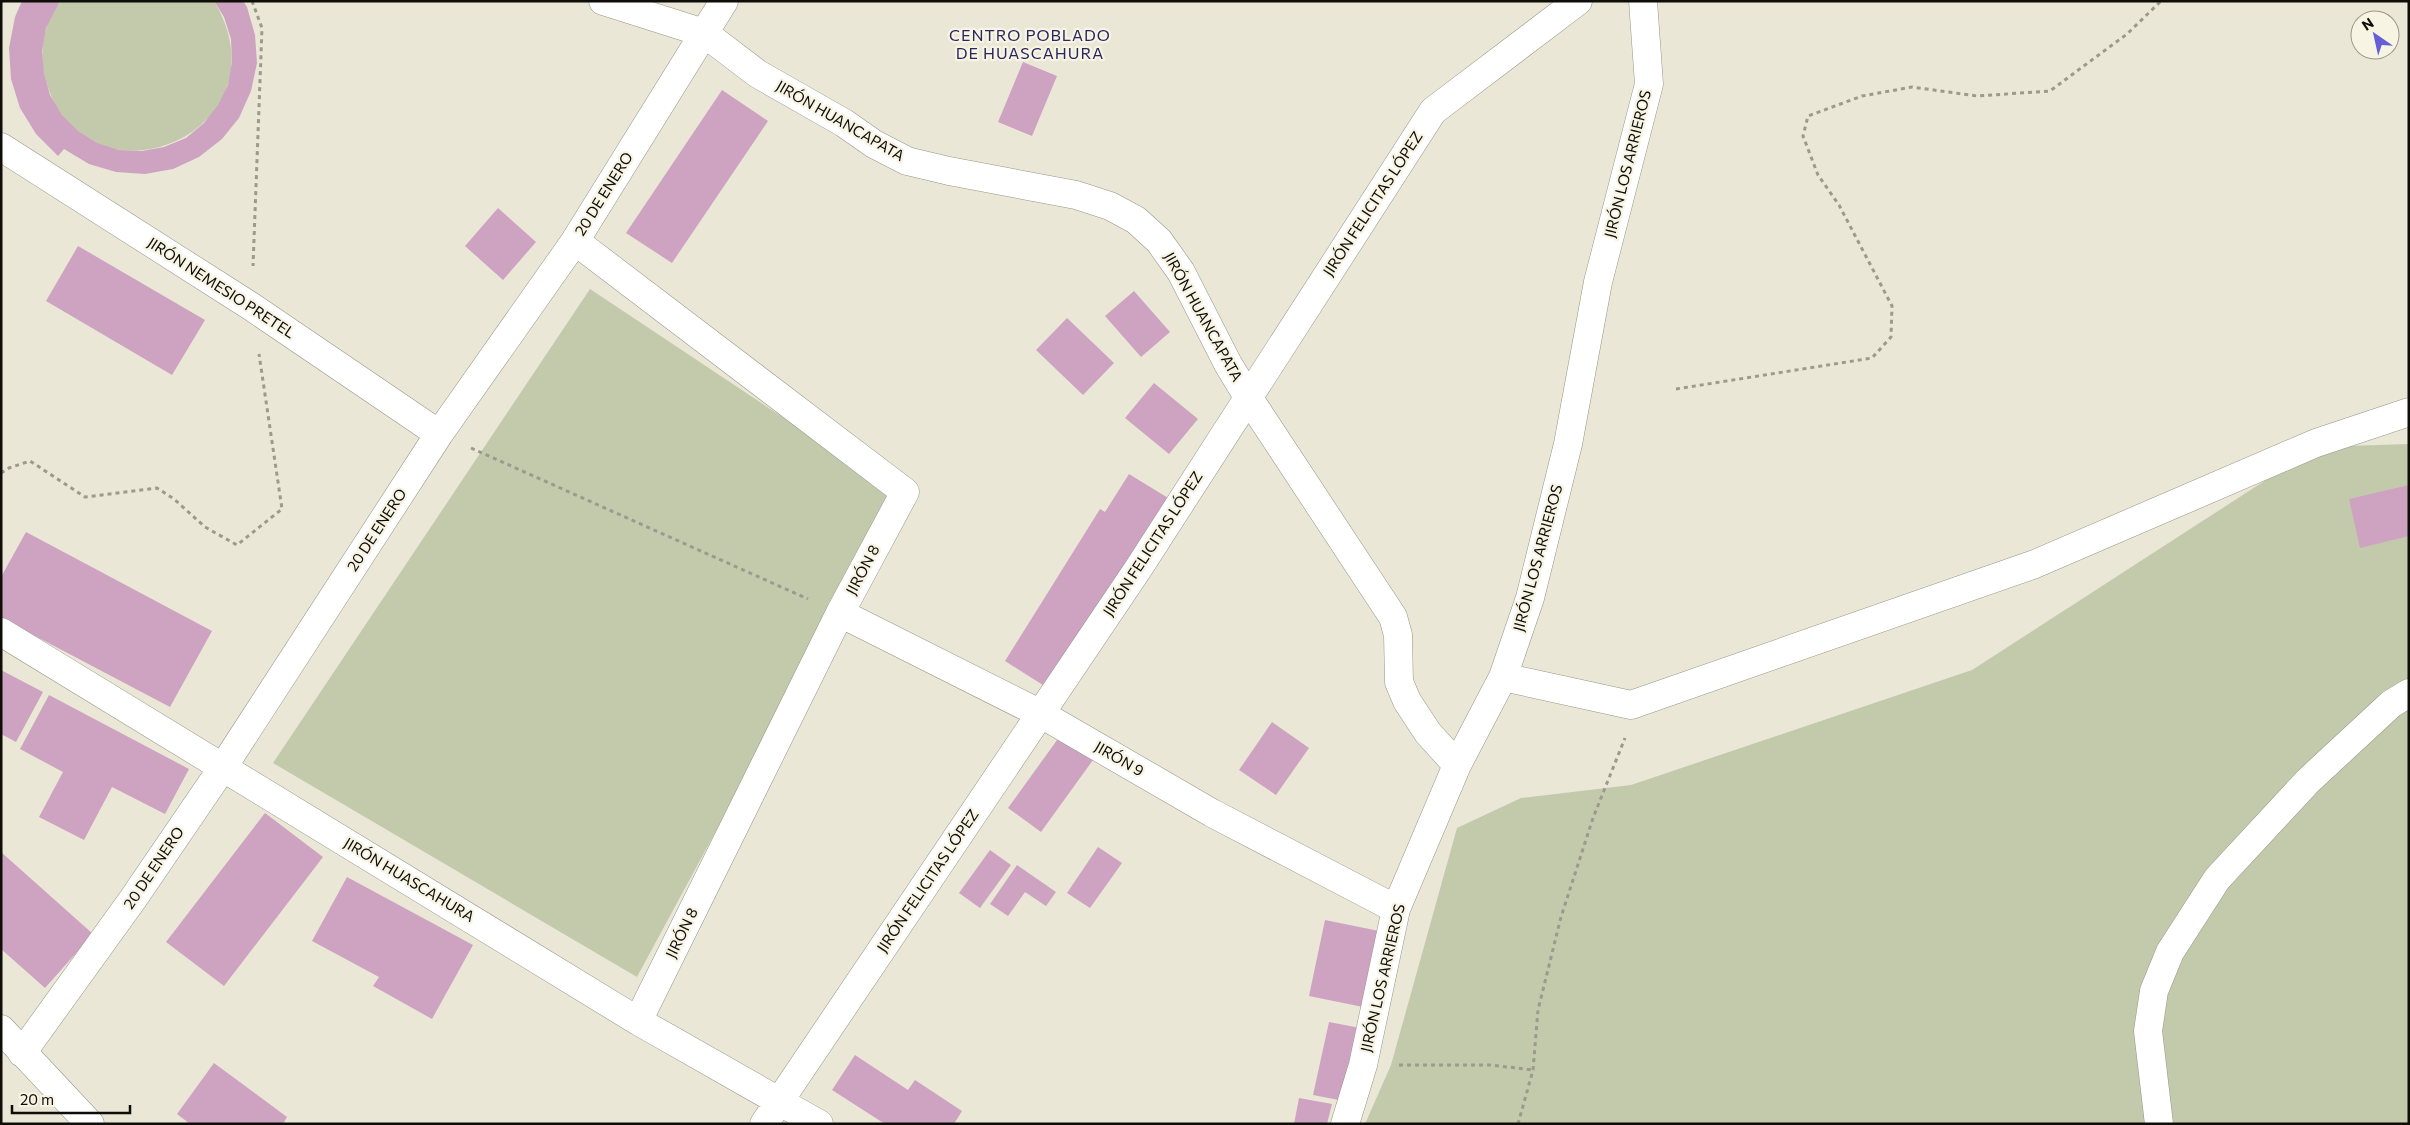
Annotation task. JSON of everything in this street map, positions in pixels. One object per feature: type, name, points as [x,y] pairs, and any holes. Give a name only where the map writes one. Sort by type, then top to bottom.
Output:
[{"type":"main road","name":"JIRÓN HUANCAPATA","points":[[603,1],[704,33],[758,74],[844,123],[874,144],[907,161],[949,171],[1076,195],[1110,206],[1136,220],[1159,241],[1181,272],[1228,364],[1392,617],[1398,635],[1397,659],[1399,682],[1406,701],[1428,733],[1457,765]]},
{"type":"main road","name":"20 DE ENERO","points":[[22,1053],[133,899],[223,767],[439,434],[575,241],[724,1]]},
{"type":"main road","name":"JIRÓN FELICITAS LÓPEZ","points":[[772,1113],[1138,569],[1433,111],[1578,1]]},
{"type":"main road","name":"JIRÓN LOS ARRIEROS","points":[[1345,1124],[1363,1065],[1396,909],[1457,765],[1503,676],[1530,598],[1568,444],[1598,282],[1649,84],[1642,1]]},
{"type":"main road","name":"JIRÓN NEMESIO PRETEL","points":[[1,147],[252,306],[439,434]]},
{"type":"main road","name":"JIRÓN 8","points":[[575,241],[904,492],[840,613],[638,1021]]},
{"type":"main road","points":[[1503,676],[1631,705],[2035,564],[2316,443],[2409,412]]},
{"type":"main road","name":"JIRÓN 9","points":[[840,613],[1042,714],[1212,813],[1396,909]]},
{"type":"main road","name":"JIRÓN HUASCAHURA","points":[[1,632],[638,1021],[772,1113],[819,1124]]},
{"type":"main road","points":[[2159,1124],[2148,1031],[2154,991],[2170,952],[2216,879],[2308,781],[2391,704],[2409,694]]},
{"type":"main road","points":[[1,1029],[80,1120]]},
{"type":"path","points":[[1,473],[9,468],[30,462],[85,497],[157,488],[174,500],[204,527],[237,545],[282,509],[252,306],[262,28],[252,1]]},
{"type":"path","points":[[1676,389],[1872,358],[1891,337],[1892,306],[1839,206],[1818,175],[1803,136],[1808,116],[1862,96],[1912,87],[1977,96],[2050,91],[2127,34],[2161,1]]},
{"type":"path","points":[[439,434],[840,613]]},
{"type":"path","points":[[1518,1124],[1533,1070],[1538,1010],[1561,917],[1596,809],[1619,748],[1636,720],[1631,705]]},
{"type":"path","points":[[1363,1065],[1491,1065],[1533,1070]]},
{"type":"green space","points":[[60,1],[214,1],[231,48],[226,89],[206,121],[174,142],[137,151],[99,145],[67,122],[46,81],[42,61],[46,29]]},
{"type":"green space","points":[[590,289],[898,494],[637,977],[273,763]]},
{"type":"green space","points":[[2409,444],[2409,1124],[1365,1124],[1391,1065],[1457,828],[1521,798],[1631,785],[1972,670],[2317,447]]},
{"type":"building","points":[[22,1],[60,1],[46,28],[42,51],[44,73],[50,95],[62,115],[78,131],[97,143],[119,150],[142,151],[164,147],[186,138],[204,123],[218,105],[228,85],[232,62],[231,39],[224,17],[214,1],[243,1],[247,7],[255,35],[257,63],[251,91],[239,118],[222,139],[199,157],[173,169],[145,174],[116,172],[89,164],[64,149],[58,156],[36,134],[20,108],[11,79],[9,48],[15,17]]},
{"type":"building","points":[[1023,62],[1057,76],[1032,136],[998,122]]},
{"type":"building","points":[[722,90],[768,121],[672,263],[626,233]]},
{"type":"building","points":[[498,208],[536,242],[503,280],[465,246]]},
{"type":"building","points":[[78,246],[205,320],[172,375],[46,301]]},
{"type":"building","points":[[1134,291],[1170,332],[1141,357],[1105,316]]},
{"type":"building","points":[[1067,318],[1114,363],[1083,395],[1036,350]]},
{"type":"building","points":[[1154,383],[1198,419],[1169,454],[1125,418]]},
{"type":"building","points":[[1129,474],[1173,501],[1054,692],[1005,661],[1100,509],[1105,512]]},
{"type":"building","points":[[2409,485],[2409,536],[2360,548],[2349,499]]},
{"type":"building","points":[[26,532],[212,631],[170,707],[1,618],[1,577]]},
{"type":"building","points":[[1,670],[43,692],[16,742],[1,734]]},
{"type":"building","points":[[49,695],[189,769],[165,814],[112,787],[84,840],[39,817],[63,772],[20,749]]},
{"type":"building","points":[[1272,722],[1309,748],[1276,795],[1239,770]]},
{"type":"building","points":[[1060,736],[1093,760],[1041,832],[1008,808]]},
{"type":"building","points":[[265,813],[323,857],[224,986],[166,942]]},
{"type":"building","points":[[1098,847],[1122,863],[1090,908],[1067,893]]},
{"type":"building","points":[[990,850],[1011,865],[980,908],[959,893]]},
{"type":"building","points":[[1,852],[93,934],[45,988],[1,949]]},
{"type":"building","points":[[1017,865],[1056,892],[1046,906],[1025,892],[1008,916],[990,904]]},
{"type":"building","points":[[347,877],[473,945],[432,1019],[373,986],[379,977],[312,941]]},
{"type":"building","points":[[1325,920],[1384,932],[1368,1008],[1309,996]]},
{"type":"building","points":[[1329,1022],[1360,1028],[1344,1101],[1313,1095]]},
{"type":"building","points":[[855,1055],[908,1090],[915,1080],[962,1111],[954,1124],[885,1124],[832,1090]]},
{"type":"building","points":[[214,1063],[287,1117],[283,1124],[190,1124],[177,1114]]},
{"type":"building","points":[[1299,1098],[1332,1104],[1327,1124],[1294,1124]]},
{"type":"district","name":"CENTRO POBLADO DE HUASCAHURA","points":[[1030,44]]}]
